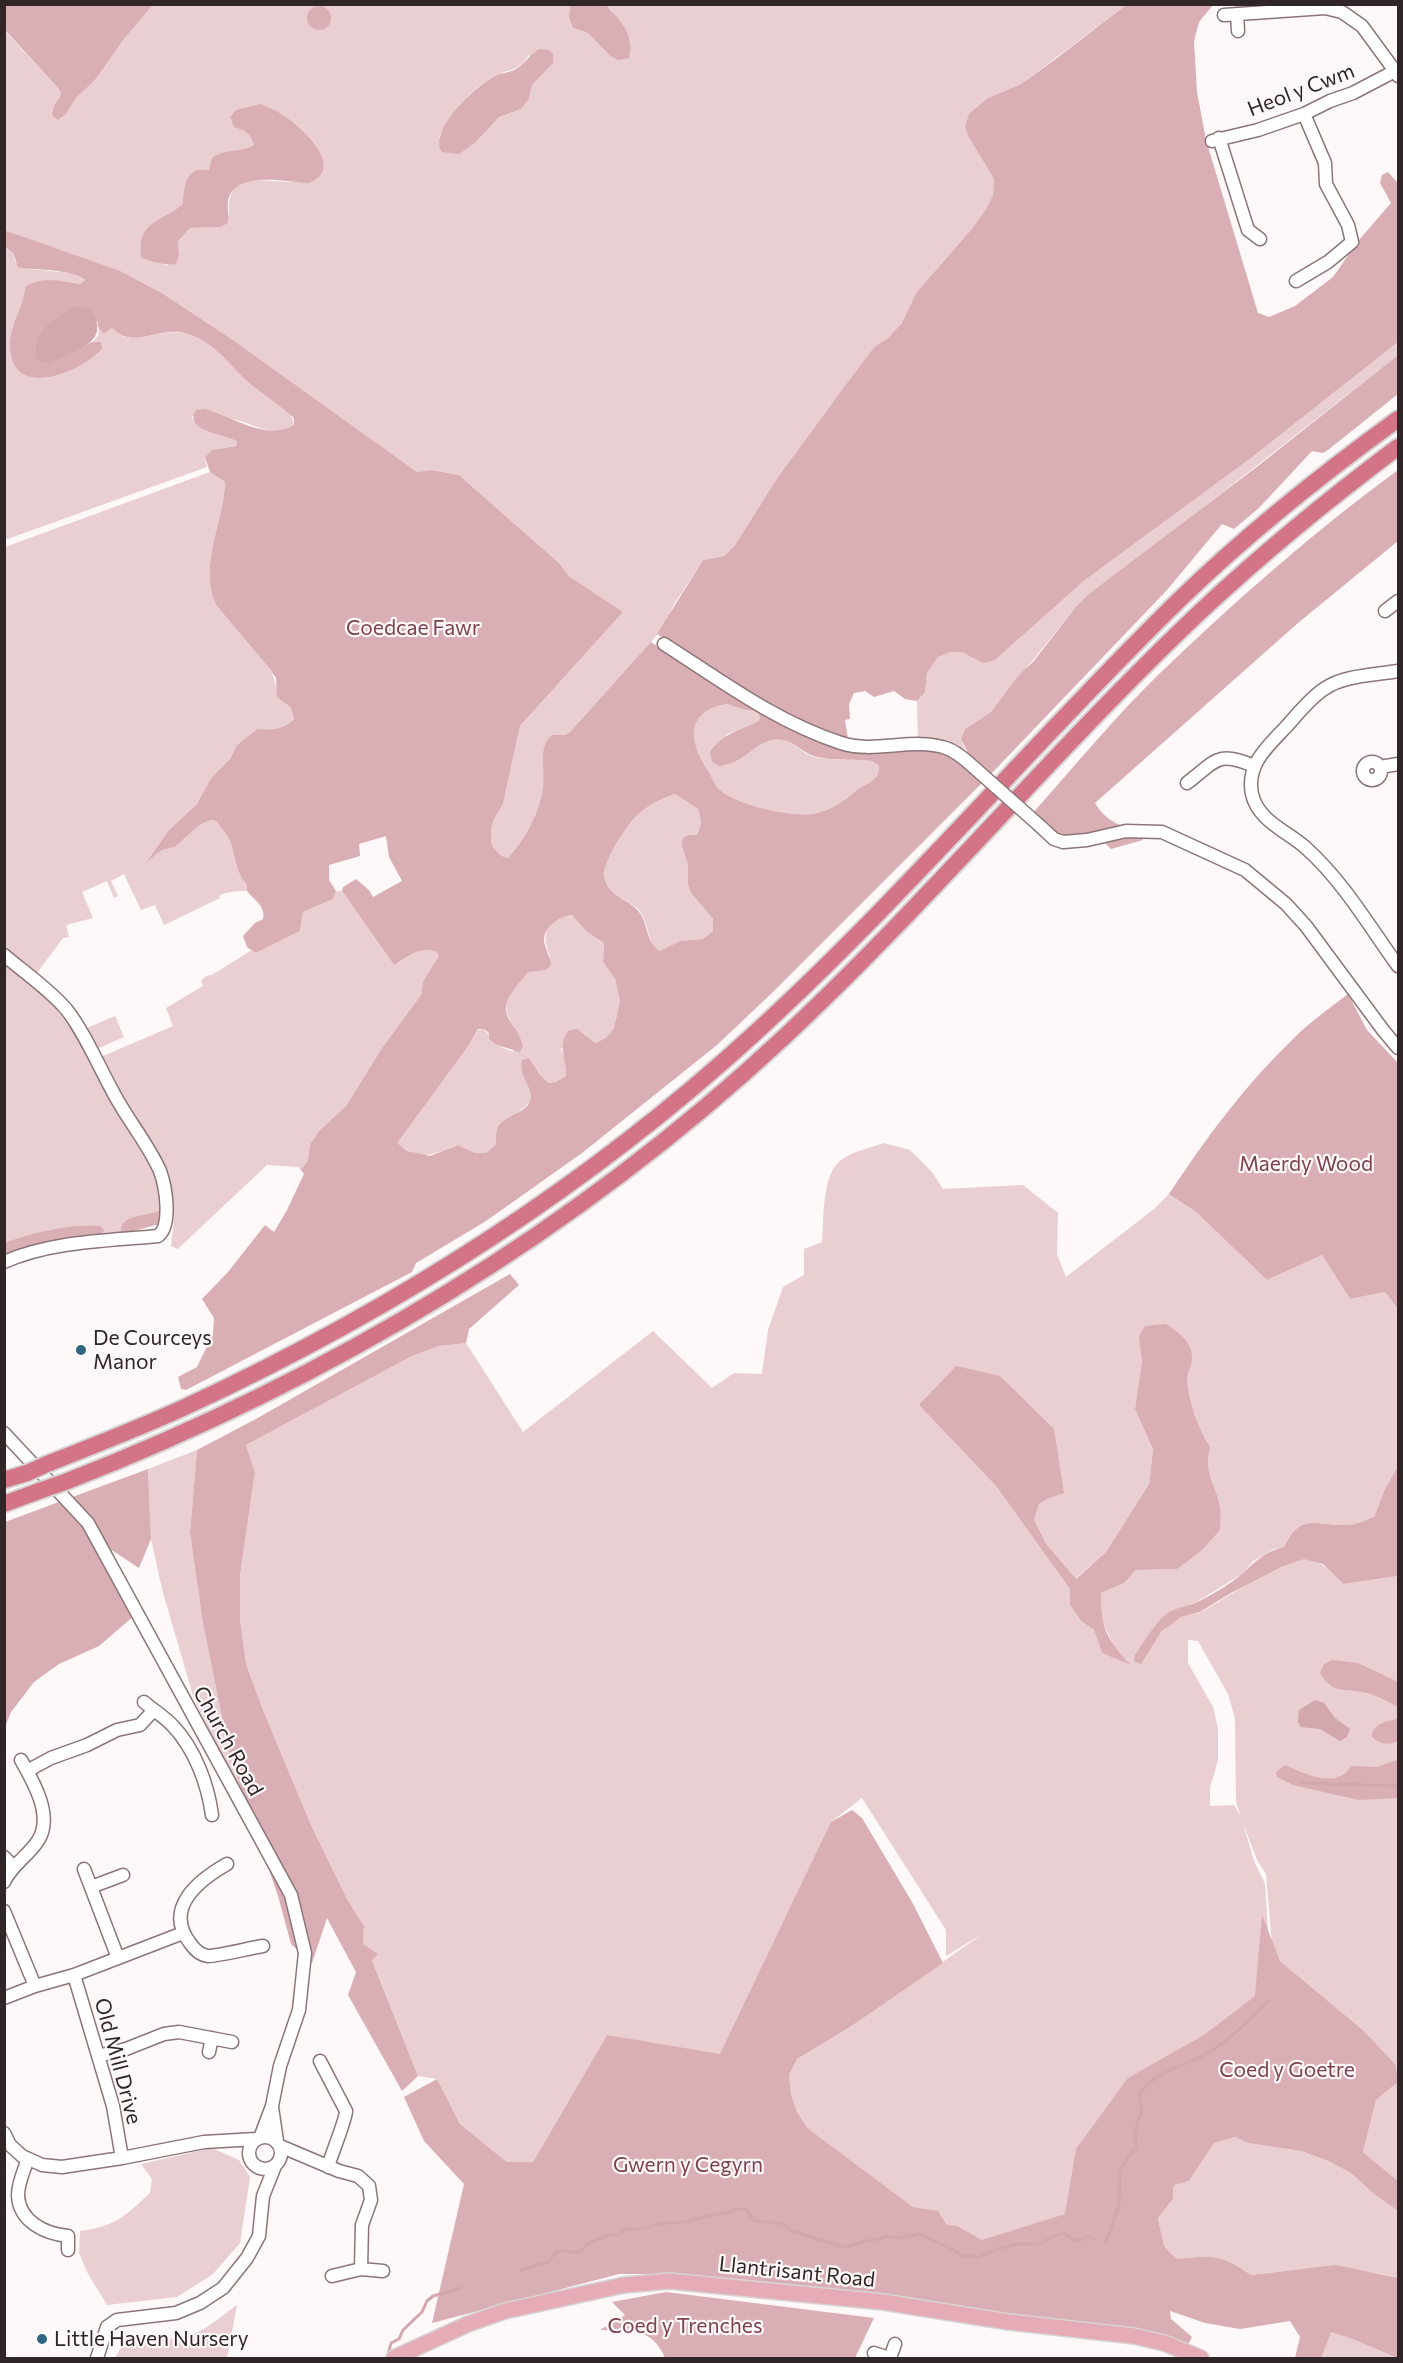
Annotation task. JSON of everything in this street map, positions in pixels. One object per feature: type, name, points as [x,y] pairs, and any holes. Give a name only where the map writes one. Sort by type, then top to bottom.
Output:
[{"type":"highway","points":[[4,1480],[27,1473],[181,1409],[326,1336],[504,1229],[575,1179],[679,1099],[753,1035],[849,942],[1094,686],[1182,598],[1289,504],[1398,419]]},
{"type":"highway","points":[[4,1504],[127,1458],[279,1388],[366,1342],[451,1291],[599,1190],[714,1100],[831,991],[915,908],[1105,707],[1202,611],[1304,520],[1398,447]]},
{"type":"main road","name":"Llantrisant Road","points":[[394,2358],[468,2324],[505,2312],[624,2285],[669,2281],[894,2304],[1009,2322],[1134,2336],[1164,2343],[1201,2358]]},
{"type":"street","points":[[1224,15],[1344,8],[1362,26],[1396,73]]},
{"type":"street","points":[[1237,14],[1238,30]]},
{"type":"street","name":"Heol y Cwm","points":[[1260,239],[1248,230],[1216,140],[1258,130],[1304,114],[1396,73]]},
{"type":"street","points":[[1296,281],[1328,262],[1352,242],[1340,202],[1326,184],[1325,163],[1304,114]]},
{"type":"street","points":[[1385,611],[1398,601]]},
{"type":"street","points":[[664,644],[720,682],[791,722],[840,743],[863,747],[937,746],[956,753],[1054,838],[1063,842],[1087,840],[1126,831],[1162,832],[1245,870],[1286,904],[1306,926],[1398,1048]]},
{"type":"street","points":[[1398,671],[1358,677],[1322,690],[1263,751],[1254,766],[1252,789],[1260,812],[1305,847],[1326,868],[1349,896],[1398,966]]},
{"type":"street","points":[[1187,783],[1222,758],[1235,758],[1254,766]]},
{"type":"street","points":[[1380,767],[1398,764]]},
{"type":"street","points":[[4,955],[57,999],[77,1025],[159,1170],[166,1199],[166,1227],[158,1236],[92,1242],[42,1250],[4,1262]]},
{"type":"street","name":"Church Road","points":[[4,1432],[88,1523],[291,1894],[305,1953],[299,2010],[280,2066],[272,2106],[258,2139]]},
{"type":"street","points":[[4,1882],[8,1873],[40,1838],[44,1820],[41,1803],[24,1765],[87,1745],[117,1730],[140,1725],[149,1706],[173,1726],[188,1748],[204,1782],[212,1815]]},
{"type":"street","points":[[4,1857],[14,1867]]},
{"type":"street","points":[[227,1864],[204,1878],[188,1895],[182,1907],[183,1933],[196,1951],[207,1956],[263,1946]]},
{"type":"street","points":[[84,1869],[118,1958]]},
{"type":"street","points":[[91,1887],[123,1875]]},
{"type":"street","points":[[4,1911],[35,1986]]},
{"type":"street","points":[[4,1998],[74,1975],[183,1933]]},
{"type":"street","name":"Old Mill Drive","points":[[74,1975],[113,2106],[122,2158]]},
{"type":"street","points":[[98,2056],[126,2049],[165,2034],[180,2032],[232,2042]]},
{"type":"street","points":[[209,2052],[212,2038]]},
{"type":"street","points":[[320,2061],[346,2111],[346,2118],[339,2131],[328,2167]]},
{"type":"street","name":"Church Road","points":[[272,2106],[279,2144]]},
{"type":"street","points":[[4,2133],[10,2145],[28,2159],[42,2165],[62,2167],[204,2142],[267,2137],[310,2160],[358,2176],[369,2186],[371,2200],[362,2225],[361,2270]]},
{"type":"street","points":[[258,2139],[250,2148],[263,2196]]},
{"type":"street","points":[[226,2142],[264,2169],[277,2164],[310,2160]]},
{"type":"street","points":[[97,2358],[107,2327],[117,2320],[176,2313],[200,2303],[223,2288],[247,2258],[259,2236],[263,2196],[282,2151],[279,2144]]},
{"type":"street","points":[[28,2159],[21,2177],[18,2196],[22,2211],[34,2224],[51,2235],[68,2236],[68,2250]]},
{"type":"street","points":[[332,2276],[361,2270],[383,2271]]},
{"type":"street","points":[[874,2353],[889,2358],[895,2344]]},
{"type":"shaded area","points":[[153,5],[570,5],[569,17],[573,28],[588,33],[609,55],[613,12],[606,5],[1126,5],[1021,84],[988,98],[965,127],[994,179],[993,195],[986,209],[916,293],[902,323],[887,339],[875,346],[847,383],[778,477],[735,545],[724,556],[703,560],[673,606],[665,625],[647,647],[570,732],[565,735],[552,735],[544,754],[544,785],[540,804],[520,843],[508,858],[502,856],[493,847],[491,829],[503,804],[520,726],[623,612],[569,576],[559,563],[459,475],[431,470],[417,472],[233,340],[165,295],[5,230],[4,30],[58,88],[61,94],[54,106],[66,114],[76,98],[95,80],[124,39]],"holes":[[[529,55],[546,70],[532,85],[529,99],[521,109],[499,117],[476,142],[439,137],[455,111],[476,88],[493,77],[521,65]],[[244,130],[317,179],[289,182],[247,181],[233,191],[229,214],[220,227],[190,228],[178,241],[179,255],[167,266],[159,261],[141,258],[143,236],[147,229],[184,204],[186,184],[191,173],[196,170],[209,170],[254,145],[252,136]]]},
{"type":"shaded area","points":[[5,247],[13,253],[15,262],[29,269],[70,273],[85,280],[80,284],[63,281],[25,287],[10,344],[13,360],[19,370],[28,376],[51,377],[87,361],[101,342],[92,342],[98,336],[99,329],[104,334],[112,328],[130,338],[179,332],[197,338],[214,349],[252,385],[283,407],[292,418],[294,425],[273,431],[228,418],[192,416],[194,422],[203,430],[237,441],[236,446],[212,450],[205,457],[207,467],[5,540]]},
{"type":"shaded area","points":[[74,307],[85,308],[92,313],[96,320],[95,336],[83,347],[51,364],[37,360],[37,342],[40,335],[58,316]]},
{"type":"shaded area","points":[[1398,342],[1398,355],[1075,608],[991,712],[965,729],[961,739],[969,763],[918,744],[917,701],[925,692],[927,673],[938,657],[950,652],[962,652],[983,662],[995,660],[1085,580],[1251,458]]},
{"type":"shaded area","points":[[210,472],[225,482],[211,559],[211,590],[216,605],[269,668],[279,695],[291,708],[294,719],[282,728],[257,729],[237,745],[230,759],[211,778],[197,804],[169,830],[147,860],[162,850],[175,847],[198,826],[210,820],[216,821],[230,841],[238,869],[247,885],[247,891],[222,894],[220,898],[164,925],[155,905],[141,910],[124,874],[111,881],[118,896],[114,898],[107,881],[82,892],[93,918],[66,925],[69,937],[63,938],[37,973],[30,972],[5,950],[5,547]]},
{"type":"shaded area","points":[[727,704],[757,711],[760,721],[726,735],[725,766],[768,741],[785,740],[817,758],[872,761],[879,766],[879,771],[874,779],[840,803],[813,814],[778,812],[736,800],[717,786],[698,750],[694,730],[703,713],[713,707]]},
{"type":"shaded area","points":[[675,794],[698,809],[700,816],[699,831],[682,847],[688,865],[688,885],[691,893],[713,919],[713,931],[703,939],[680,941],[660,951],[653,946],[640,911],[610,888],[606,883],[604,871],[617,842],[637,816],[653,804]]},
{"type":"shaded area","points":[[336,891],[342,891],[394,965],[414,953],[425,950],[437,952],[437,963],[423,982],[421,995],[382,1048],[346,1106],[320,1130],[310,1144],[308,1160],[301,1170],[298,1167],[267,1165],[178,1249],[171,1246],[174,1220],[170,1176],[101,1060],[103,1056],[173,1026],[166,1008],[203,986],[201,981],[206,976],[212,975],[252,950],[256,953],[300,931],[303,912],[333,899]]},
{"type":"shaded area","points":[[572,915],[587,932],[604,943],[603,962],[615,979],[620,1001],[614,1028],[606,1038],[595,1043],[588,1040],[585,1034],[561,1049],[567,1064],[566,1076],[556,1082],[549,1083],[540,1075],[529,1058],[526,1082],[531,1093],[530,1102],[515,1115],[496,1144],[486,1153],[475,1153],[458,1145],[433,1154],[420,1155],[396,1143],[478,1030],[484,1029],[497,1045],[513,1052],[515,1027],[507,1011],[509,998],[528,971],[546,970],[550,955],[546,941],[548,928],[557,919]]},
{"type":"shaded area","points":[[4,961],[52,1003],[78,1039],[113,1101],[138,1139],[155,1173],[159,1188],[161,1216],[125,1235],[5,1255]]},
{"type":"shaded area","points":[[115,1016],[124,1037],[97,1049],[87,1028]]},
{"type":"shaded area","points":[[884,1143],[910,1150],[932,1172],[943,1189],[1023,1185],[1058,1213],[1057,1255],[1066,1277],[1154,1209],[1169,1194],[1196,1212],[1267,1280],[1322,1255],[1350,1299],[1385,1292],[1398,1309],[1398,1466],[1384,1491],[1374,1517],[1350,1525],[1310,1523],[1303,1525],[1296,1529],[1284,1547],[1274,1549],[1253,1561],[1242,1574],[1198,1601],[1172,1610],[1148,1636],[1151,1645],[1168,1626],[1181,1617],[1203,1611],[1254,1580],[1296,1560],[1306,1559],[1317,1562],[1327,1568],[1343,1584],[1398,1576],[1398,2078],[1396,2065],[1364,2031],[1280,1961],[1272,1944],[1266,1874],[1257,1860],[1243,1823],[1254,1861],[1265,1884],[1269,1947],[1267,1991],[1072,2226],[977,2255],[947,2225],[938,2212],[913,2207],[806,2128],[791,2094],[789,2075],[797,2059],[850,2027],[984,1933],[946,1956],[946,1930],[862,1798],[831,1822],[761,1982],[720,2054],[642,2046],[607,2035],[533,2162],[507,2162],[460,2124],[437,2079],[418,2076],[372,1959],[363,1944],[364,1926],[347,1899],[311,1825],[263,1710],[246,1664],[240,1619],[240,1575],[255,1472],[246,1445],[412,1356],[439,1346],[466,1343],[523,1432],[653,1331],[712,1388],[734,1373],[762,1374],[768,1330],[783,1287],[804,1275],[804,1249],[822,1242],[826,1190],[832,1171],[847,1156]],"holes":[[[1140,1337],[1192,1359],[1186,1378],[1187,1396],[1197,1423],[1210,1447],[1208,1463],[1210,1477],[1220,1507],[1177,1569],[1136,1570],[1124,1583],[1101,1593],[1101,1619],[1115,1648],[1129,1663],[1102,1653],[1094,1630],[1081,1621],[1070,1605],[1070,1589],[996,1486],[919,1405],[1049,1498],[1039,1504],[1034,1520],[1047,1545],[1075,1579],[1106,1552],[1149,1484],[1153,1451],[1135,1409],[1142,1361]],[[1188,1640],[1198,1641],[1228,1694],[1235,1719],[1236,1802],[1241,1817],[1234,1805],[1210,1806],[1210,1788],[1218,1760],[1218,1729],[1213,1707],[1188,1663]]]},
{"type":"shaded area","points":[[197,1450],[190,1533],[203,1624],[230,1756],[250,1813],[194,1699],[162,1589],[151,1539],[148,1469]]},
{"type":"shaded area","points":[[1315,1700],[1324,1703],[1335,1718],[1350,1729],[1347,1737],[1340,1741],[1320,1729],[1301,1727],[1298,1722],[1299,1710]]},
{"type":"shaded area","points":[[1398,2082],[1398,2181],[1363,2152],[1376,2100]]},
{"type":"shaded area","points":[[1235,2137],[1248,2143],[1301,2151],[1328,2161],[1351,2173],[1374,2194],[1398,2211],[1398,2278],[1343,2269],[1251,2275],[1232,2263],[1216,2258],[1177,2259],[1164,2246],[1158,2218],[1173,2199],[1175,2185],[1189,2181],[1214,2143]]},
{"type":"shaded area","points":[[212,2148],[239,2160],[250,2177],[240,2243],[213,2274],[177,2297],[107,2305],[87,2272],[79,2253],[80,2231],[119,2219],[150,2193],[152,2179],[141,2164]]},
{"type":"shaded area","points":[[237,2305],[227,2358],[115,2358],[124,2343],[171,2339],[198,2332]]},
{"type":"shaded area","points":[[1324,2321],[1398,2358],[1309,2358]]},
{"type":"green space","points":[[5,4],[153,5],[124,39],[95,80],[58,120],[52,115],[61,94],[5,30]]},
{"type":"green space","points":[[570,5],[606,5],[625,28],[630,42],[629,58],[618,60],[609,55],[588,33],[573,28],[569,17]]},
{"type":"green space","name":"Coedcae Fawr","points":[[1126,5],[1213,5],[1199,22],[1194,41],[1197,92],[1206,140],[1258,313],[1269,317],[1295,306],[1333,277],[1359,240],[1391,203],[1380,183],[1382,175],[1388,172],[1398,183],[1398,342],[1251,458],[1085,580],[995,660],[983,663],[962,652],[950,652],[938,657],[927,673],[925,692],[917,701],[905,699],[894,691],[874,697],[865,691],[854,693],[849,704],[850,719],[845,720],[849,745],[937,746],[975,767],[961,739],[965,729],[991,712],[1019,675],[1033,662],[1075,608],[1089,594],[1258,466],[1398,355],[1398,394],[1328,450],[1323,453],[1312,451],[1259,508],[1234,529],[1222,524],[1167,590],[990,775],[717,1045],[582,1153],[486,1221],[416,1263],[412,1272],[186,1390],[181,1389],[178,1377],[197,1367],[213,1334],[214,1318],[202,1299],[228,1272],[265,1225],[274,1232],[304,1174],[301,1170],[308,1160],[310,1144],[320,1130],[346,1106],[382,1048],[421,995],[423,982],[438,957],[437,952],[425,950],[394,965],[342,891],[343,887],[356,879],[369,890],[373,897],[402,881],[389,857],[386,836],[359,844],[360,856],[329,865],[329,880],[336,891],[333,899],[303,912],[300,931],[256,953],[247,947],[243,936],[255,923],[263,919],[264,914],[259,904],[247,891],[247,885],[238,869],[230,841],[216,821],[210,820],[198,826],[175,847],[162,850],[146,862],[169,830],[197,804],[211,778],[230,759],[237,745],[257,729],[277,728],[294,719],[291,708],[277,697],[276,678],[216,605],[211,590],[211,559],[225,482],[210,472],[205,457],[212,450],[236,446],[237,441],[206,431],[195,423],[193,417],[196,410],[204,409],[249,426],[272,431],[294,425],[294,418],[253,386],[207,344],[198,338],[180,332],[131,338],[112,328],[104,334],[99,329],[97,321],[51,363],[92,342],[101,342],[102,349],[78,367],[47,377],[33,377],[21,373],[13,362],[10,338],[25,287],[45,280],[80,284],[85,280],[71,273],[18,267],[13,253],[5,247],[4,230],[120,271],[165,295],[233,340],[417,472],[431,470],[459,475],[559,563],[569,576],[623,612],[520,726],[503,804],[491,829],[493,847],[502,856],[508,858],[520,843],[539,807],[544,781],[543,752],[547,740],[552,735],[565,735],[570,732],[651,642],[717,687],[722,678],[657,634],[703,560],[724,556],[735,545],[778,477],[847,383],[875,346],[887,339],[902,323],[916,293],[986,209],[993,195],[994,179],[968,136],[965,127],[969,114],[988,98],[1021,84]],"holes":[[[727,704],[757,711],[760,717],[759,721],[733,733],[715,746],[710,752],[712,762],[719,766],[734,762],[766,742],[785,740],[817,757],[872,761],[879,766],[879,771],[874,779],[840,803],[813,814],[778,812],[736,800],[717,786],[698,751],[694,730],[703,714]],[[675,794],[698,809],[701,819],[700,828],[696,835],[683,838],[682,847],[688,865],[688,885],[691,893],[713,919],[713,931],[703,939],[680,941],[660,951],[649,938],[639,912],[610,890],[604,877],[604,870],[617,842],[637,816],[653,804]],[[572,915],[587,932],[604,943],[603,962],[615,979],[620,1001],[614,1028],[606,1038],[595,1043],[577,1029],[568,1031],[563,1042],[566,1076],[556,1082],[549,1083],[540,1075],[529,1058],[522,1060],[522,1072],[530,1092],[530,1101],[527,1106],[500,1124],[496,1144],[486,1153],[475,1153],[458,1145],[430,1156],[407,1151],[397,1143],[469,1045],[478,1029],[484,1029],[489,1033],[489,1039],[497,1045],[520,1052],[523,1046],[507,1014],[507,1001],[528,972],[546,970],[551,965],[545,945],[545,934],[551,924]]]},
{"type":"green space","points":[[319,6],[328,9],[331,18],[328,27],[319,30],[310,27],[307,18],[310,9]]},
{"type":"green space","points":[[539,49],[549,50],[553,54],[553,63],[532,85],[529,99],[521,109],[499,117],[476,142],[459,154],[442,152],[439,143],[442,132],[447,121],[465,99],[493,77],[518,68]]},
{"type":"green space","points":[[261,104],[276,111],[307,135],[322,156],[324,167],[320,176],[309,183],[263,180],[241,185],[233,191],[228,200],[228,223],[220,227],[190,228],[178,241],[179,255],[176,264],[163,264],[141,258],[142,236],[152,224],[183,204],[184,190],[191,174],[201,169],[209,170],[212,158],[217,155],[254,145],[247,133],[234,127],[230,117],[236,110]]},
{"type":"green space","points":[[1398,470],[1398,541],[1298,623],[1095,803],[1114,822],[1139,830],[1143,840],[1111,849],[1102,840],[1050,834],[1032,814],[1141,692],[1274,569]]},
{"type":"green space","name":"Maerdy Wood","points":[[1348,994],[1367,1030],[1398,1063],[1398,1309],[1385,1292],[1350,1299],[1322,1255],[1267,1280],[1196,1212],[1169,1194],[1212,1133],[1259,1074],[1300,1032]]},
{"type":"green space","points":[[161,1211],[159,1224],[120,1235],[122,1224],[130,1218]]},
{"type":"green space","points":[[76,1226],[100,1226],[104,1230],[99,1241],[5,1262],[5,1243],[51,1230]]},
{"type":"green space","points":[[510,1274],[519,1285],[469,1329],[466,1343],[439,1346],[412,1356],[246,1445],[255,1472],[240,1575],[240,1619],[246,1664],[311,1825],[347,1899],[364,1926],[363,1944],[378,1954],[372,1960],[418,2076],[402,2091],[348,1995],[356,1972],[327,1918],[312,1963],[291,1944],[278,1896],[230,1756],[203,1624],[190,1533],[197,1450],[256,1419]]},
{"type":"green space","points":[[1166,1324],[1184,1338],[1192,1353],[1187,1379],[1188,1391],[1198,1424],[1210,1447],[1208,1465],[1220,1506],[1220,1530],[1201,1551],[1177,1569],[1136,1570],[1124,1583],[1101,1593],[1102,1615],[1107,1632],[1116,1648],[1131,1665],[1102,1653],[1094,1630],[1081,1621],[1070,1605],[1070,1589],[996,1486],[919,1405],[956,1366],[1000,1376],[1054,1429],[1064,1493],[1039,1504],[1034,1520],[1047,1545],[1076,1579],[1106,1552],[1149,1484],[1153,1450],[1135,1409],[1142,1361],[1139,1337],[1145,1326]]},
{"type":"green space","points":[[1398,1466],[1398,1576],[1343,1584],[1323,1564],[1304,1559],[1281,1567],[1200,1612],[1181,1617],[1161,1632],[1141,1664],[1134,1661],[1135,1655],[1145,1640],[1165,1615],[1213,1594],[1261,1558],[1284,1547],[1296,1529],[1310,1523],[1350,1525],[1374,1517],[1384,1491]]},
{"type":"green space","points":[[148,1469],[151,1539],[139,1568],[110,1549],[104,1561],[135,1615],[99,1646],[59,1664],[34,1682],[11,1712],[5,1727],[5,1522]]},
{"type":"green space","points":[[1332,1660],[1358,1663],[1398,1682],[1398,1707],[1372,1694],[1333,1687],[1320,1673],[1324,1664]]},
{"type":"green space","points":[[1398,1718],[1398,1741],[1385,1744],[1372,1737],[1375,1728]]},
{"type":"green space","points":[[1398,1755],[1398,1798],[1359,1800],[1293,1785],[1277,1777],[1276,1772],[1285,1765],[1311,1776],[1329,1779],[1345,1773],[1351,1766],[1377,1767],[1397,1760]]},
{"type":"green space","points":[[852,1810],[862,1818],[912,1902],[943,1963],[850,2027],[797,2059],[789,2075],[791,2094],[797,2112],[807,2128],[913,2207],[938,2211],[947,2225],[957,2226],[982,2240],[1065,2214],[1076,2149],[1128,2078],[1204,2035],[1255,1996],[1262,1915],[1280,1961],[1364,2031],[1396,2065],[1398,2082],[1376,2100],[1363,2152],[1398,2181],[1398,2211],[1374,2194],[1351,2173],[1328,2161],[1301,2151],[1248,2143],[1235,2137],[1214,2143],[1189,2181],[1175,2185],[1173,2188],[1173,2199],[1158,2218],[1164,2246],[1177,2259],[1216,2258],[1232,2263],[1251,2275],[1336,2265],[1398,2278],[1398,2358],[1331,2332],[1321,2358],[1295,2358],[1300,2337],[1290,2321],[1240,2329],[1205,2323],[1170,2311],[1171,2319],[1192,2337],[1188,2345],[1123,2327],[677,2279],[653,2274],[619,2274],[432,2323],[464,2184],[424,2141],[404,2097],[437,2079],[460,2124],[507,2162],[533,2162],[607,2035],[720,2054],[831,1822]]},
{"type":"green space","name":"Coed y Trenches","points":[[666,2292],[874,2318],[855,2358],[665,2358],[660,2348],[646,2336],[630,2331],[600,2330],[625,2315],[612,2302]]},
{"type":"waterway","points":[[1302,1783],[1398,1786]]},
{"type":"waterway","points":[[1106,2243],[1119,2205],[1120,2169],[1136,2147],[1135,2133],[1142,2108],[1139,2094],[1164,2073],[1219,2046],[1268,2001]]},
{"type":"waterway","points":[[521,2270],[548,2262],[557,2251],[580,2252],[589,2243],[608,2235],[618,2235],[626,2229],[687,2222],[735,2209],[746,2210],[755,2221],[782,2223],[789,2230],[844,2247],[888,2236],[900,2238],[920,2234],[956,2251],[963,2257],[971,2255],[977,2258],[996,2249],[1019,2244],[1038,2244],[1061,2233],[1075,2241],[1090,2237],[1096,2240]]},
{"type":"waterway","points":[[388,2355],[391,2343],[399,2339],[403,2330],[422,2312],[427,2301],[433,2296],[461,2288]]},
{"type":"place","name":"De Courceys Manor","points":[[81,1350]]},
{"type":"place","name":"Little Haven Nursery","points":[[42,2339]]},
{"type":"park label","name":"Coed y Goetre","points":[[1287,2070]]},
{"type":"park label","name":"Gwern y Cegyrn","points":[[688,2165]]}]
